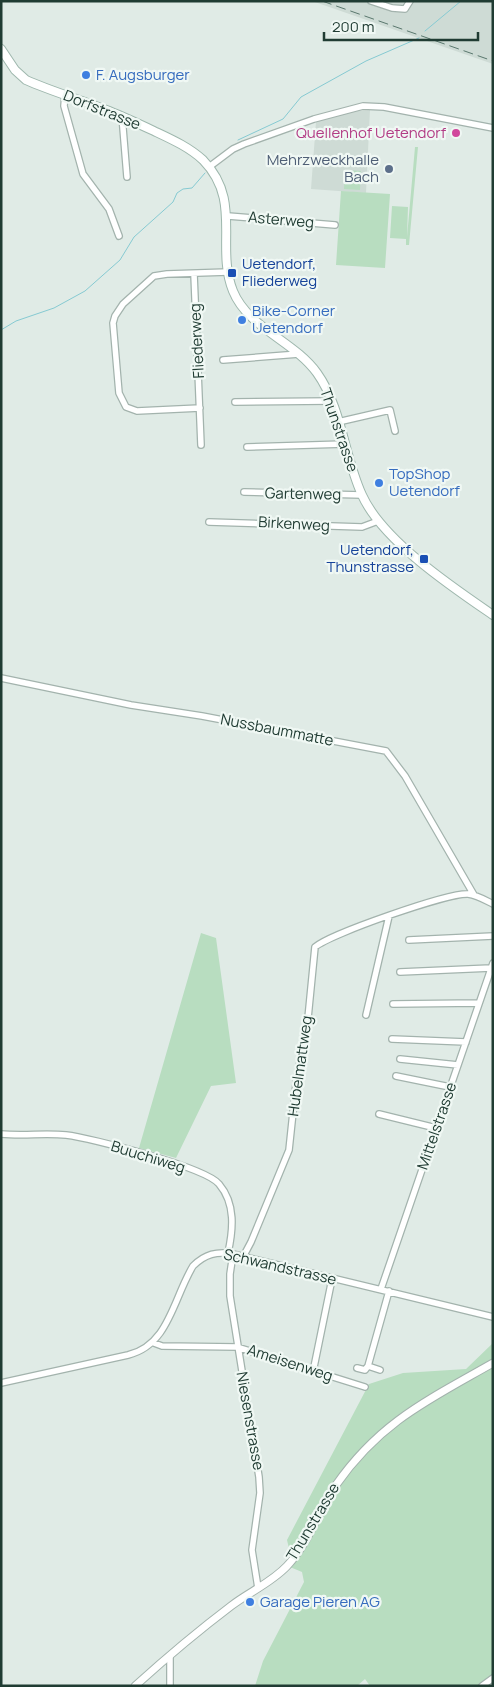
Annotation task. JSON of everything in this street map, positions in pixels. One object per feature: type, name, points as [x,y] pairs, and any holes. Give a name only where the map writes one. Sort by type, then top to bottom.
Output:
[{"type":"main road","name":"Dorfstrasse","points":[[1,49],[12,66],[23,77],[122,116],[181,144],[209,167]]},
{"type":"main road","name":"Thunstrasse","points":[[209,167],[223,192],[228,216],[228,272],[234,292],[243,308],[299,354],[319,376],[331,400],[362,495],[378,521],[440,577],[493,616]]},
{"type":"street","points":[[371,1],[400,10],[405,9],[410,1]]},
{"type":"street","points":[[64,94],[64,106],[84,174],[108,209],[119,236]]},
{"type":"street","points":[[209,167],[233,149],[244,144],[314,118],[363,106],[384,106],[493,128]]},
{"type":"street","points":[[122,116],[127,177]]},
{"type":"street","name":"Asterweg","points":[[228,216],[334,225]]},
{"type":"street","points":[[200,408],[137,411],[126,406],[119,393],[113,331],[115,316],[118,310],[149,279],[161,274],[228,272]]},
{"type":"street","name":"Fliederweg","points":[[194,274],[201,445]]},
{"type":"street","points":[[223,360],[299,354]]},
{"type":"street","points":[[236,402],[331,400]]},
{"type":"street","points":[[338,422],[390,410],[395,431]]},
{"type":"street","points":[[247,447],[345,444]]},
{"type":"street","name":"Gartenweg","points":[[244,492],[362,495]]},
{"type":"street","name":"Birkenweg","points":[[209,522],[362,527],[378,521]]},
{"type":"street","name":"Nussbaummatte","points":[[1,678],[131,705],[194,714],[386,752],[405,776],[474,895]]},
{"type":"street","points":[[366,1015],[389,916],[454,896],[474,895],[493,904]]},
{"type":"street","name":"Hubelmattweg","points":[[243,1257],[289,1150],[296,1084],[308,1018],[314,947],[389,916]]},
{"type":"street","points":[[409,940],[493,936]]},
{"type":"street","points":[[400,972],[492,966]]},
{"type":"street","name":"Mittelstrasse","points":[[380,1290],[492,966]]},
{"type":"street","points":[[392,1004],[479,1003]]},
{"type":"street","points":[[392,1038],[466,1042]]},
{"type":"street","points":[[400,1058],[458,1065]]},
{"type":"street","points":[[396,1076],[450,1087]]},
{"type":"street","points":[[379,1114],[436,1128]]},
{"type":"street","name":"Buuchiweg","points":[[1,1134],[76,1137],[175,1164],[210,1177],[222,1189],[233,1220],[231,1254]]},
{"type":"street","name":"Schwandstrasse","points":[[154,1343],[163,1329],[193,1266],[208,1255],[231,1254],[493,1316]]},
{"type":"street","name":"Niesenstrasse","points":[[231,1254],[230,1290],[237,1347],[259,1477],[259,1502],[252,1550],[258,1588]]},
{"type":"street","points":[[314,1367],[332,1279]]},
{"type":"street","points":[[357,1368],[365,1370],[368,1366],[388,1291]]},
{"type":"street","points":[[1,1383],[134,1354],[154,1343]]},
{"type":"street","name":"Ameisenweg","points":[[154,1343],[162,1346],[237,1347],[365,1387]]},
{"type":"street","name":"Thunstrasse","points":[[135,1686],[224,1612],[279,1573],[294,1558],[339,1480],[356,1458],[382,1431],[423,1402],[493,1363]]},
{"type":"street","points":[[368,1366],[380,1370]]},
{"type":"street","points":[[170,1656],[170,1686]]},
{"type":"street","points":[[482,1686],[493,1678]]},
{"type":"shaded area","points":[[312,1],[493,1],[493,64]]},
{"type":"shaded area","points":[[370,110],[366,193],[311,189],[316,122],[349,112]]},
{"type":"green space","points":[[415,147],[418,147],[409,245],[406,245],[406,239],[390,238],[392,206],[408,207],[407,237]]},
{"type":"green space","points":[[345,170],[361,171],[360,190],[344,189]]},
{"type":"green space","points":[[341,191],[390,194],[385,268],[336,265]]},
{"type":"green space","points":[[201,933],[216,938],[236,1083],[211,1086],[176,1158],[139,1148]]},
{"type":"green space","points":[[493,1343],[493,1677],[481,1686],[370,1686],[365,1679],[357,1686],[255,1686],[263,1661],[304,1582],[302,1572],[290,1567],[292,1561],[287,1540],[369,1384],[403,1373],[466,1369]]},
{"type":"waterway","points":[[425,31],[461,1]]},
{"type":"waterway","points":[[238,140],[283,119],[301,97],[366,61],[419,38]]},
{"type":"waterway","points":[[1,330],[16,321],[54,308],[85,291],[120,260],[134,237],[173,202],[177,193],[183,189],[192,188],[205,173]]},
{"type":"railway","points":[[322,1],[493,61]]},
{"type":"place","name":"F. Augsburger","points":[[86,75]]},
{"type":"place","name":"Quellenhof Uetendorf","points":[[456,133]]},
{"type":"place","name":"Mehrzweckhalle Bach","points":[[389,169]]},
{"type":"place","name":"Uetendorf, Fliederweg","points":[[232,273]]},
{"type":"place","name":"Bike-Corner Uetendorf","points":[[242,320]]},
{"type":"place","name":"TopShop Uetendorf","points":[[379,483]]},
{"type":"place","name":"Uetendorf, Thunstrasse","points":[[424,559]]},
{"type":"place","name":"Garage Pieren AG","points":[[250,1602]]}]
